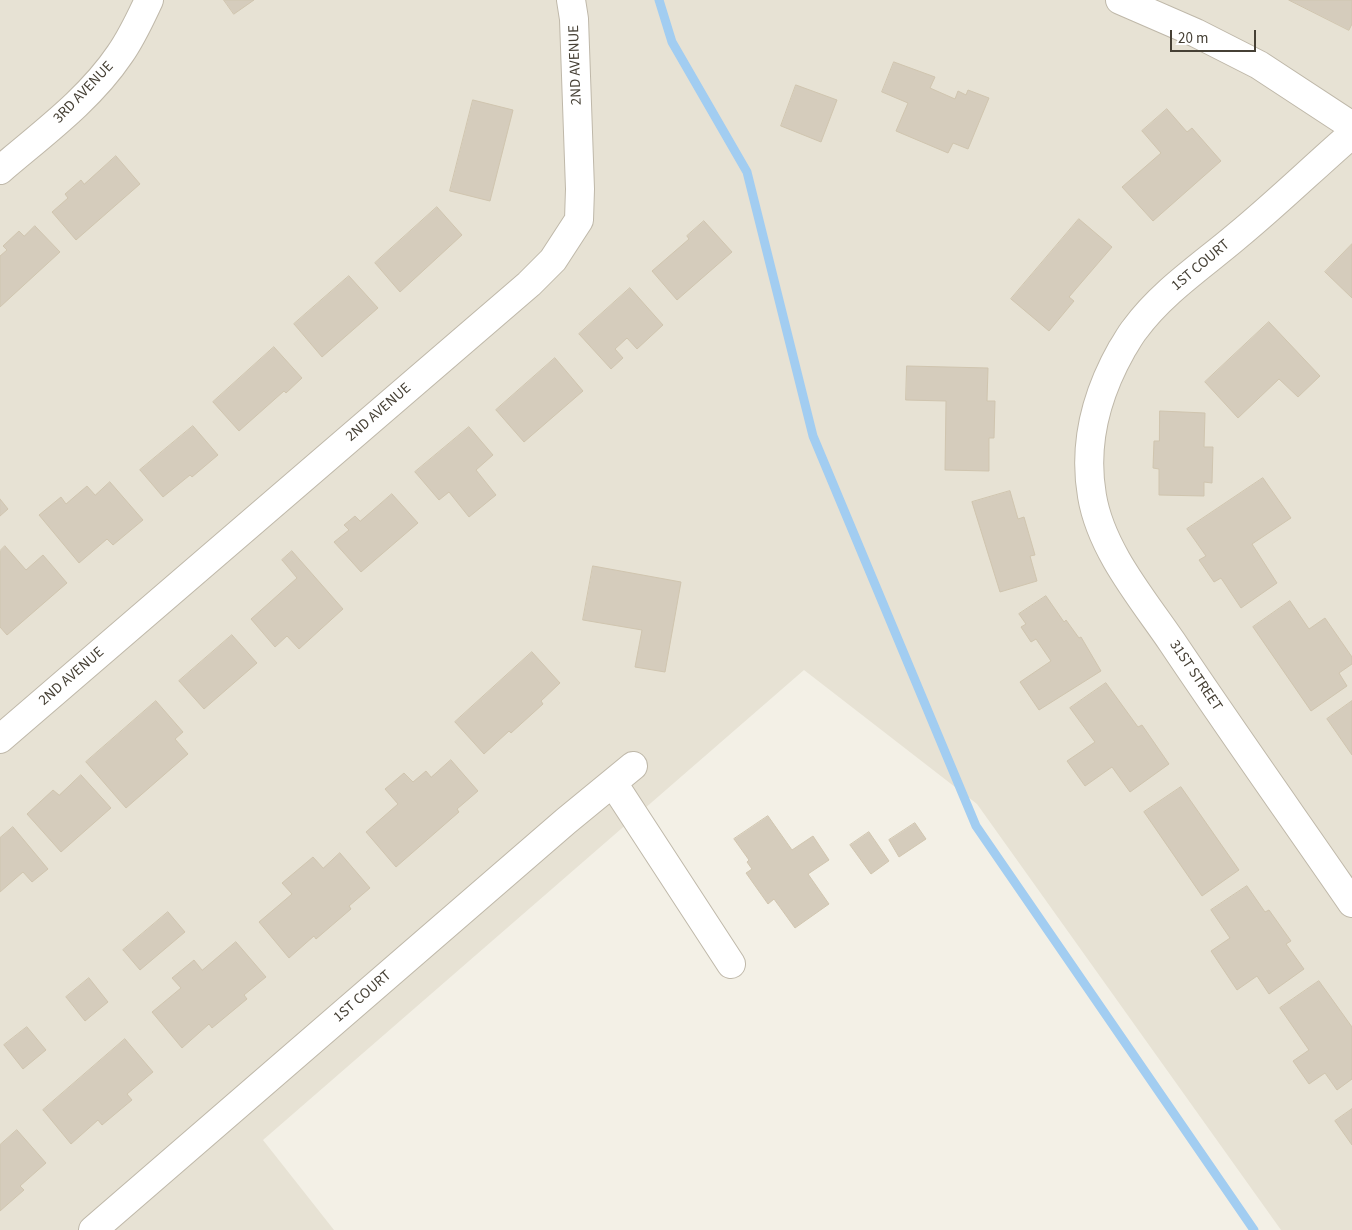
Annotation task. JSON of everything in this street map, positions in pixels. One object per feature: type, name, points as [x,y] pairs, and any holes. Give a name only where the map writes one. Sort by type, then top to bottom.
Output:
[{"type":"street","name":"3RD AVENUE","points":[[0,170],[74,106],[98,82],[120,54],[138,24],[149,0]]},
{"type":"street","name":"2ND AVENUE","points":[[0,739],[522,290],[553,260],[579,220],[580,189],[574,19],[571,0]]},
{"type":"street","points":[[1120,0],[1196,33],[1259,65],[1352,126]]},
{"type":"street","name":"1ST COURT","points":[[1091,428],[1100,393],[1116,360],[1134,330],[1158,303],[1266,212],[1352,134]]},
{"type":"street","name":"31ST STREET","points":[[1091,428],[1089,463],[1092,498],[1104,534],[1120,565],[1199,683],[1352,903]]},
{"type":"street","name":"1ST COURT","points":[[93,1230],[566,821],[633,766]]},
{"type":"street","points":[[613,783],[731,964]]},
{"type":"shaded area","points":[[0,0],[1352,0],[1352,1230],[1281,1230],[977,804],[804,670],[263,1140],[334,1230],[0,1230]]},
{"type":"building","points":[[224,0],[254,0],[234,14]]},
{"type":"building","points":[[1289,0],[1352,0],[1352,24],[1349,30]]},
{"type":"building","points":[[894,62],[935,77],[930,88],[955,99],[958,91],[966,95],[968,90],[989,98],[968,149],[953,143],[948,153],[896,131],[908,103],[882,92]]},
{"type":"building","points":[[796,85],[837,100],[821,142],[781,126]]},
{"type":"building","points":[[473,100],[513,110],[490,201],[450,191]]},
{"type":"building","points":[[1167,109],[1187,132],[1192,128],[1221,161],[1153,221],[1122,187],[1161,153],[1142,131]]},
{"type":"building","points":[[116,156],[140,184],[76,240],[52,212],[68,198],[65,194],[81,180],[84,184]]},
{"type":"building","points":[[437,207],[462,235],[400,292],[375,263]]},
{"type":"building","points":[[1079,219],[1112,247],[1069,297],[1074,301],[1049,331],[1011,299]]},
{"type":"building","points":[[704,221],[732,252],[677,300],[652,271],[689,239],[687,236]]},
{"type":"building","points":[[35,226],[60,252],[0,307],[0,256],[7,250],[3,246],[19,231],[24,236]]},
{"type":"building","points":[[1352,244],[1352,298],[1325,272]]},
{"type":"building","points":[[349,276],[378,308],[322,357],[294,324]]},
{"type":"building","points":[[630,288],[663,325],[637,349],[627,338],[615,349],[623,358],[611,369],[579,334]]},
{"type":"building","points":[[1269,322],[1320,376],[1298,397],[1279,379],[1238,418],[1205,382]]},
{"type":"building","points":[[274,347],[302,378],[286,393],[284,391],[239,431],[213,402]]},
{"type":"building","points":[[555,358],[583,391],[524,442],[496,410]]},
{"type":"building","points":[[907,366],[988,368],[987,401],[995,401],[994,438],[989,438],[989,471],[945,470],[946,401],[906,400]]},
{"type":"building","points":[[1160,411],[1205,413],[1204,447],[1213,447],[1212,483],[1204,482],[1204,496],[1159,495],[1159,469],[1153,468],[1154,441],[1159,441]]},
{"type":"building","points":[[193,426],[218,455],[192,477],[190,475],[163,497],[140,470]]},
{"type":"building","points":[[469,427],[493,455],[476,470],[496,495],[469,517],[449,492],[439,500],[415,472]]},
{"type":"building","points":[[1263,478],[1291,518],[1252,544],[1277,583],[1241,608],[1221,578],[1214,582],[1199,560],[1206,556],[1187,529]]},
{"type":"building","points":[[110,482],[143,520],[113,545],[107,539],[79,563],[39,515],[61,497],[66,504],[87,486],[95,495]]},
{"type":"building","points":[[1010,491],[1018,519],[1024,517],[1035,555],[1030,556],[1037,581],[1000,592],[972,502]]},
{"type":"building","points":[[392,494],[418,523],[361,572],[334,542],[349,530],[344,525],[355,516],[360,521]]},
{"type":"building","points":[[0,499],[8,509],[0,516]]},
{"type":"building","points":[[5,546],[26,570],[43,555],[67,583],[7,635],[0,627],[0,551]]},
{"type":"building","points":[[292,551],[343,609],[299,649],[287,636],[275,647],[251,619],[297,578],[282,560]]},
{"type":"building","points":[[593,566],[681,582],[665,672],[635,667],[642,630],[583,620]]},
{"type":"building","points":[[1046,596],[1064,622],[1066,620],[1079,638],[1081,637],[1101,671],[1039,710],[1020,682],[1051,661],[1036,639],[1031,642],[1021,627],[1026,624],[1019,614]]},
{"type":"building","points":[[1290,601],[1309,629],[1325,618],[1352,657],[1352,664],[1339,673],[1347,686],[1311,711],[1253,627]]},
{"type":"building","points":[[232,635],[257,663],[204,709],[179,681]]},
{"type":"building","points":[[532,652],[560,683],[541,701],[543,704],[484,754],[455,722]]},
{"type":"building","points":[[1106,683],[1138,727],[1142,725],[1169,764],[1130,792],[1112,767],[1085,786],[1067,761],[1095,742],[1070,708]]},
{"type":"building","points":[[156,701],[183,732],[175,739],[188,754],[126,808],[86,762]]},
{"type":"building","points":[[1352,701],[1352,755],[1327,719]]},
{"type":"building","points":[[451,760],[478,791],[457,809],[459,812],[396,867],[366,832],[398,804],[385,789],[404,773],[413,782],[426,771],[431,777]]},
{"type":"building","points":[[81,775],[111,808],[61,852],[27,814],[53,790],[59,795]]},
{"type":"building","points":[[1181,787],[1239,870],[1202,896],[1144,812]]},
{"type":"building","points":[[768,816],[792,850],[813,836],[829,860],[808,874],[829,904],[795,928],[774,899],[768,904],[746,873],[752,869],[747,862],[749,860],[734,839]]},
{"type":"building","points":[[915,823],[926,839],[899,857],[889,840]]},
{"type":"building","points":[[13,827],[48,869],[32,882],[23,872],[0,892],[0,838]]},
{"type":"building","points":[[869,832],[889,861],[871,874],[850,845]]},
{"type":"building","points":[[340,853],[370,888],[349,906],[351,909],[316,939],[314,936],[289,958],[259,922],[292,894],[282,883],[313,857],[323,868]]},
{"type":"building","points":[[1247,886],[1265,912],[1269,910],[1291,941],[1286,944],[1304,969],[1269,994],[1257,976],[1237,990],[1211,951],[1230,938],[1211,910]]},
{"type":"building","points":[[168,912],[185,932],[140,970],[123,950]]},
{"type":"building","points":[[236,942],[266,977],[244,995],[247,999],[212,1028],[209,1024],[182,1048],[152,1012],[181,988],[172,978],[194,960],[202,970]]},
{"type":"building","points":[[89,978],[108,1002],[85,1021],[66,997]]},
{"type":"building","points":[[1319,981],[1352,1027],[1352,1079],[1337,1090],[1325,1073],[1309,1084],[1293,1061],[1309,1050],[1280,1008]]},
{"type":"building","points":[[27,1027],[46,1050],[23,1069],[4,1045]]},
{"type":"building","points":[[125,1039],[153,1072],[127,1094],[132,1100],[102,1125],[98,1120],[71,1144],[43,1110]]},
{"type":"building","points":[[1352,1109],[1352,1145],[1335,1121]]},
{"type":"building","points":[[17,1130],[46,1163],[20,1186],[24,1190],[0,1211],[0,1145]]},
{"type":"waterway","points":[[659,0],[672,42],[747,172],[813,436],[976,826],[1254,1230]]}]
